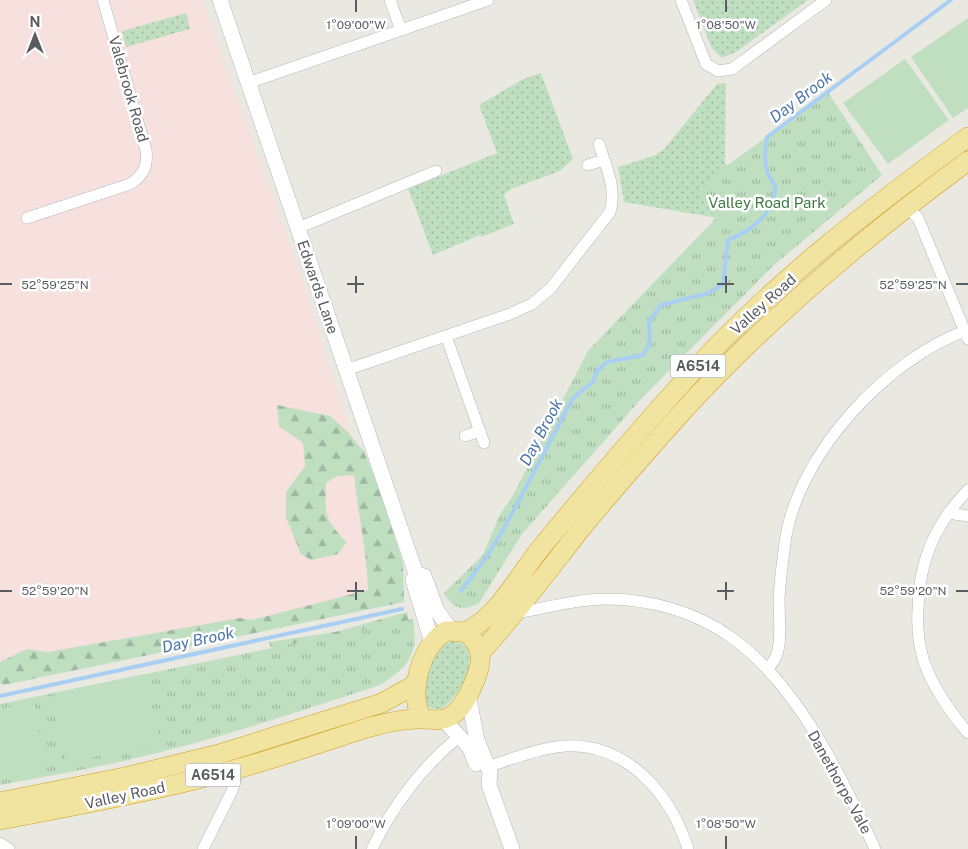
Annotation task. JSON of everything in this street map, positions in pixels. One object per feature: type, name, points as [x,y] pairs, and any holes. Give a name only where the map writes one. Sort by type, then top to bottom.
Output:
[{"type":"highway","name":"Valley Road","points":[[458,631],[476,627],[494,609],[540,550],[622,453],[696,368],[738,326],[831,243],[884,199],[968,137]]},
{"type":"highway","name":"Valley Road","points":[[480,654],[517,613],[612,492],[720,371],[822,276],[906,206],[968,161]]},
{"type":"highway","name":"A6514","points":[[432,642],[446,631],[458,631]]},
{"type":"highway","points":[[458,631],[472,637],[480,654]]},
{"type":"highway","points":[[422,719],[416,700],[416,684],[432,642]]},
{"type":"highway","name":"A6514","points":[[422,719],[429,721],[453,715],[468,695],[477,672],[480,654]]},
{"type":"highway","name":"Valley Road","points":[[0,802],[125,777],[219,754],[382,703],[416,684]]},
{"type":"highway","name":"Valley Road","points":[[0,820],[122,796],[239,768],[370,727],[390,722],[422,719]]},
{"type":"street","name":"Edwards Lane","points":[[220,0],[416,574],[413,580],[432,642]]},
{"type":"street","points":[[390,0],[401,30]]},
{"type":"street","points":[[248,83],[488,0]]},
{"type":"street","points":[[681,0],[706,64],[718,71],[732,69],[826,0]]},
{"type":"street","name":"Valebrook Road","points":[[27,218],[130,184],[140,178],[145,170],[148,159],[146,150],[105,1]]},
{"type":"street","points":[[346,370],[532,304],[550,290],[610,212],[613,189],[599,144]]},
{"type":"street","points":[[588,165],[604,160]]},
{"type":"street","points":[[298,228],[436,171]]},
{"type":"street","points":[[767,669],[778,653],[779,599],[786,535],[808,474],[842,424],[888,376],[954,334],[967,333],[918,218],[906,206]]},
{"type":"street","points":[[446,336],[484,443]]},
{"type":"street","points":[[465,436],[480,431]]},
{"type":"street","points":[[968,490],[948,513],[935,533],[924,559],[919,586],[918,624],[924,661],[942,699],[968,733]]},
{"type":"street","points":[[948,513],[968,516]]},
{"type":"street","name":"Edwards Lane","points":[[416,574],[424,576],[437,611],[458,631]]},
{"type":"street","name":"Danethorpe Vale","points":[[517,613],[607,599],[669,608],[692,616],[732,637],[767,669],[791,699],[825,750],[875,849]]},
{"type":"street","points":[[468,695],[477,740],[487,767],[489,785],[512,849]]},
{"type":"street","points":[[443,719],[470,748],[480,775],[489,785]]},
{"type":"street","points":[[372,849],[390,815],[425,768],[460,736]]},
{"type":"street","points":[[487,767],[534,752],[567,746],[592,749],[621,759],[645,775],[665,799],[681,826],[688,849]]},
{"type":"street","points":[[203,849],[232,792],[239,768]]},
{"type":"street","points":[[0,843],[9,849]]},
{"type":"shaded area","points":[[0,0],[202,0],[302,279],[403,599],[0,683]]},
{"type":"green space","points":[[693,0],[808,0],[736,52],[722,58],[712,49]]},
{"type":"green space","points":[[186,13],[190,29],[126,47],[122,31]]},
{"type":"green space","points":[[968,18],[968,108],[953,118],[911,57]]},
{"type":"green space","points":[[905,59],[949,120],[888,164],[843,103]]},
{"type":"green space","points":[[541,73],[573,159],[560,171],[511,189],[504,195],[514,224],[481,237],[480,235],[433,255],[408,189],[497,153],[479,105],[523,79]]},
{"type":"green space","points":[[726,83],[725,163],[697,191],[717,218],[624,202],[618,167],[656,155],[665,148],[717,84]]},
{"type":"green space","name":"Valley Road Park","points":[[828,92],[882,175],[775,264],[641,399],[522,534],[479,603],[463,608],[455,606],[444,593],[483,555],[500,514],[512,497],[588,351],[716,218],[696,191],[725,163],[728,165]]},
{"type":"green space","points":[[277,405],[330,416],[347,431],[364,452],[376,480],[403,563],[404,602],[4,685],[0,683],[0,662],[27,649],[48,652],[240,618],[252,620],[368,590],[366,561],[354,475],[337,476],[326,483],[326,509],[330,522],[347,542],[338,554],[311,560],[301,554],[286,518],[286,492],[305,466],[303,443],[279,426]]},
{"type":"green space","points":[[407,612],[410,625],[271,649],[269,642],[335,632]]},
{"type":"green space","points":[[413,619],[414,642],[410,658],[398,672],[380,685],[255,726],[192,744],[96,767],[0,785],[0,704]]},
{"type":"green space","points":[[452,641],[463,645],[469,653],[470,663],[461,687],[454,698],[446,706],[439,709],[430,708],[425,702],[423,693],[428,671],[437,652],[443,645]]},
{"type":"green space","points":[[145,674],[160,742],[67,763],[54,693]]},
{"type":"green space","points":[[34,702],[46,767],[0,776],[0,709]]},
{"type":"waterway","name":"Day Brook","points":[[461,591],[488,555],[507,523],[573,398],[593,382],[597,371],[607,362],[643,355],[650,343],[649,322],[661,305],[709,293],[723,284],[728,240],[754,226],[772,204],[775,185],[766,169],[765,150],[767,137],[951,0]]},
{"type":"waterway","name":"Day Brook","points":[[0,696],[402,609]]}]
